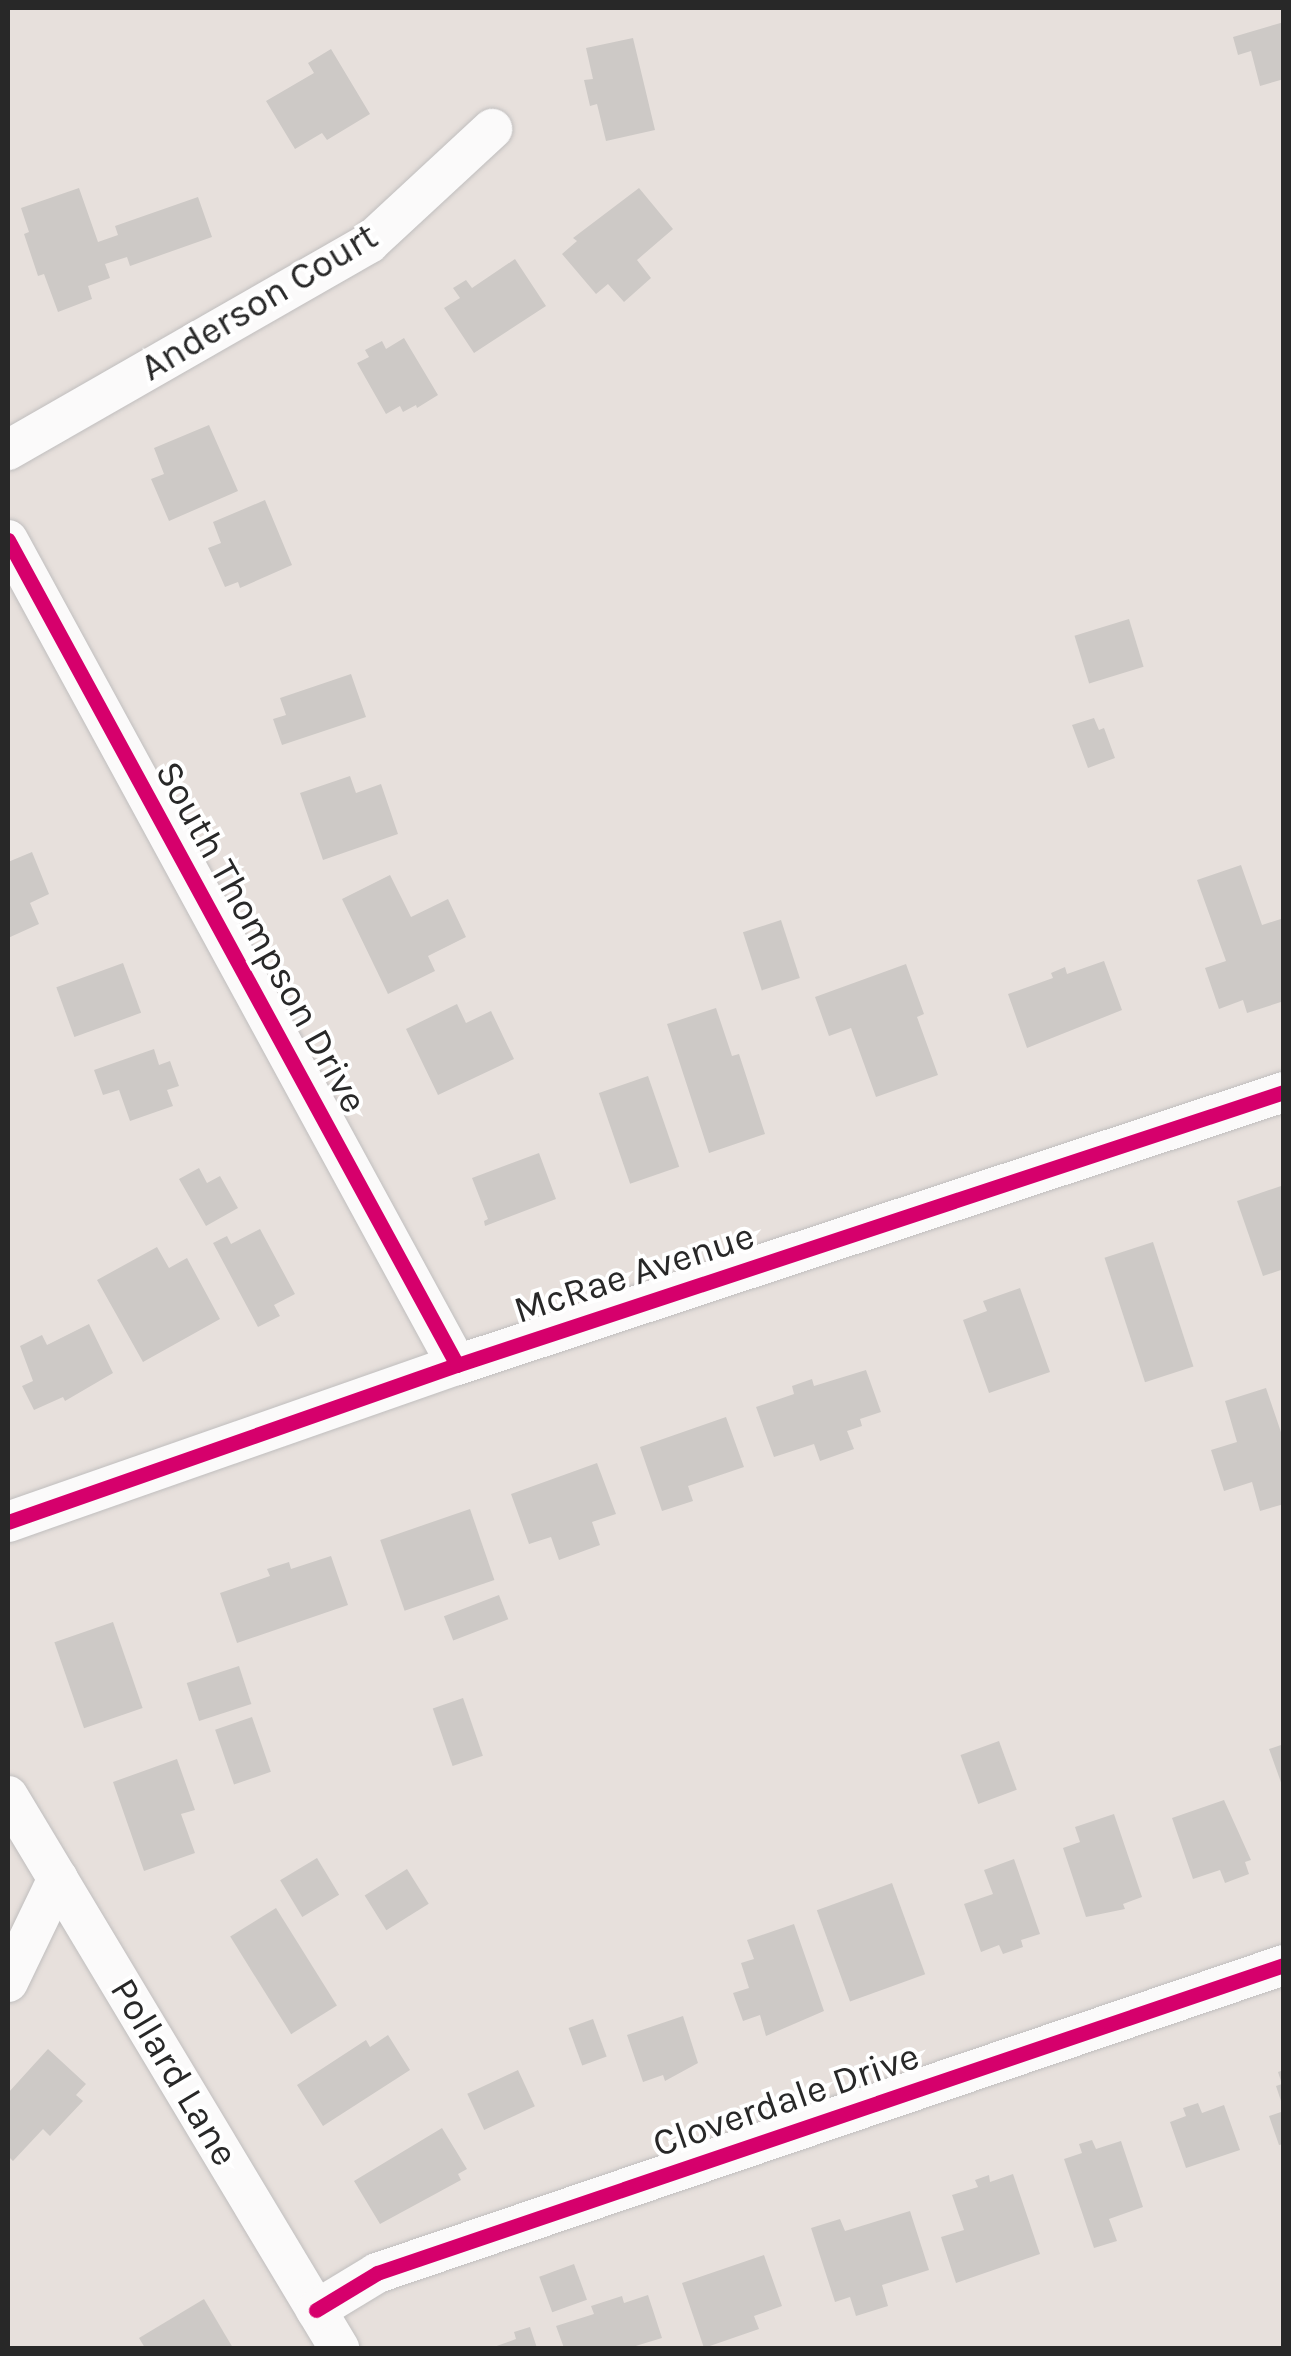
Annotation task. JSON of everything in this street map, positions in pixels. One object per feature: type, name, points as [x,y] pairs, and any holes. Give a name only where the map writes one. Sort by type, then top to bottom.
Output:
[{"type":"street","name":"Anderson Court","points":[[8,450],[369,242],[492,129]]},
{"type":"street","name":"South Thompson Drive","points":[[8,540],[457,1366]]},
{"type":"street","name":"McRae Avenue","points":[[8,1522],[457,1366],[1284,1092]]},
{"type":"street","name":"Pollard Lane","points":[[8,1796],[339,2348]]},
{"type":"street","points":[[8,1982],[58,1878]]},
{"type":"street","name":"Cloverdale Drive","points":[[316,2310],[377,2273],[1284,1964]]},
{"type":"building","points":[[1284,22],[1284,79],[1260,86],[1251,51],[1238,55],[1233,37]]},
{"type":"building","points":[[633,38],[655,130],[606,141],[597,104],[590,106],[584,80],[593,79],[586,48]]},
{"type":"building","points":[[331,49],[370,114],[327,140],[322,133],[295,149],[266,101],[314,73],[308,63]]},
{"type":"building","points":[[79,188],[98,242],[118,235],[115,226],[198,197],[212,237],[130,266],[127,257],[105,264],[110,278],[88,286],[92,299],[58,312],[44,274],[38,276],[24,234],[29,232],[21,208]]},
{"type":"building","points":[[639,188],[673,229],[637,260],[651,278],[624,302],[608,284],[596,294],[562,254],[577,241],[573,238]]},
{"type":"building","points":[[515,259],[546,306],[474,353],[444,308],[460,298],[453,288],[466,280],[472,288]]},
{"type":"building","points":[[404,338],[438,395],[417,408],[416,405],[403,412],[400,406],[386,414],[357,363],[369,357],[365,350],[382,341],[386,349]]},
{"type":"building","points":[[209,425],[238,491],[169,521],[151,479],[164,474],[154,448]]},
{"type":"building","points":[[265,500],[292,565],[240,588],[238,582],[225,587],[208,548],[221,543],[213,522]]},
{"type":"building","points":[[1129,619],[1144,667],[1089,683],[1074,636]]},
{"type":"building","points":[[351,674],[366,717],[282,745],[273,719],[286,715],[280,698]]},
{"type":"building","points":[[1094,718],[1099,730],[1104,728],[1115,758],[1088,768],[1072,725]]},
{"type":"building","points":[[350,776],[356,793],[381,784],[398,834],[323,860],[300,793]]},
{"type":"building","points":[[32,852],[49,894],[30,903],[39,924],[8,938],[8,862]]},
{"type":"building","points":[[1241,865],[1262,925],[1284,918],[1284,1001],[1247,1013],[1243,1000],[1219,1009],[1205,968],[1226,961],[1197,880]]},
{"type":"building","points":[[390,875],[411,917],[448,899],[466,937],[428,956],[435,971],[388,994],[342,899]]},
{"type":"building","points":[[781,920],[800,978],[762,990],[743,932]]},
{"type":"building","points":[[1104,961],[1122,1010],[1027,1048],[1008,994],[1053,978],[1051,973],[1065,967],[1067,974]]},
{"type":"building","points":[[123,963],[141,1013],[74,1037],[56,987]]},
{"type":"building","points":[[906,964],[924,1014],[917,1017],[938,1075],[876,1097],[851,1028],[829,1036],[815,997]]},
{"type":"building","points":[[457,1004],[466,1023],[491,1011],[514,1059],[438,1095],[406,1029]]},
{"type":"building","points":[[716,1008],[732,1056],[739,1054],[765,1134],[709,1153],[667,1024]]},
{"type":"building","points":[[154,1049],[159,1065],[170,1061],[179,1086],[167,1090],[173,1106],[130,1121],[119,1090],[103,1095],[94,1070]]},
{"type":"building","points":[[648,1076],[679,1167],[630,1184],[599,1093]]},
{"type":"building","points":[[539,1153],[556,1199],[485,1226],[488,1219],[472,1178]]},
{"type":"building","points":[[199,1168],[207,1183],[220,1176],[238,1208],[206,1226],[179,1179]]},
{"type":"building","points":[[1284,1185],[1284,1269],[1263,1276],[1237,1201]]},
{"type":"building","points":[[260,1229],[295,1294],[274,1305],[280,1316],[258,1327],[213,1243],[227,1236],[231,1244]]},
{"type":"building","points":[[1153,1242],[1193,1367],[1145,1382],[1104,1258]]},
{"type":"building","points":[[157,1247],[169,1268],[187,1258],[220,1319],[143,1362],[97,1280]]},
{"type":"building","points":[[1020,1288],[1050,1372],[989,1393],[963,1320],[987,1311],[983,1301]]},
{"type":"building","points":[[89,1324],[113,1373],[65,1401],[63,1397],[34,1410],[22,1386],[33,1381],[20,1346],[42,1335],[47,1345]]},
{"type":"building","points":[[866,1370],[881,1412],[860,1419],[862,1426],[847,1431],[854,1449],[820,1461],[814,1444],[774,1457],[756,1407],[794,1394],[792,1386],[812,1379],[814,1386]]},
{"type":"building","points":[[1266,1388],[1284,1441],[1284,1504],[1260,1511],[1252,1482],[1224,1491],[1211,1450],[1237,1442],[1225,1401]]},
{"type":"building","points":[[726,1417],[744,1467],[688,1486],[693,1501],[662,1511],[640,1447]]},
{"type":"building","points":[[597,1463],[616,1514],[592,1522],[600,1545],[559,1560],[551,1537],[529,1544],[511,1494]]},
{"type":"building","points":[[470,1509],[494,1580],[405,1611],[380,1540]]},
{"type":"building","points":[[331,1556],[348,1605],[237,1643],[220,1593],[270,1576],[267,1569],[289,1562],[291,1569]]},
{"type":"building","points":[[499,1595],[508,1619],[453,1640],[444,1616]]},
{"type":"building","points":[[113,1622],[143,1708],[84,1728],[54,1642]]},
{"type":"building","points":[[239,1666],[251,1704],[199,1721],[187,1683]]},
{"type":"building","points":[[463,1698],[483,1756],[453,1766],[433,1708]]},
{"type":"building","points":[[252,1717],[271,1772],[234,1785],[215,1730]]},
{"type":"building","points":[[999,1741],[1017,1790],[978,1804],[960,1755]]},
{"type":"building","points":[[1284,1744],[1284,1788],[1283,1788],[1269,1749]]},
{"type":"building","points":[[177,1759],[195,1810],[181,1814],[195,1853],[144,1871],[113,1782]]},
{"type":"building","points":[[1224,1800],[1251,1860],[1245,1862],[1249,1874],[1225,1883],[1220,1870],[1193,1879],[1172,1818]]},
{"type":"building","points":[[1114,1814],[1142,1897],[1123,1904],[1125,1909],[1086,1917],[1063,1848],[1080,1842],[1075,1827]]},
{"type":"building","points":[[317,1858],[339,1895],[302,1917],[280,1880]]},
{"type":"building","points":[[1014,1859],[1040,1934],[1021,1940],[1023,1947],[1003,1954],[999,1945],[981,1952],[964,1904],[993,1894],[984,1870]]},
{"type":"building","points":[[407,1869],[429,1904],[386,1930],[365,1895]]},
{"type":"building","points":[[892,1883],[925,1974],[850,2002],[817,1910]]},
{"type":"building","points":[[276,1908],[337,2006],[291,2034],[230,1937]]},
{"type":"building","points":[[794,1924],[824,2011],[766,2036],[760,2015],[743,2021],[733,1993],[749,1988],[741,1963],[754,1959],[747,1940]]},
{"type":"building","points":[[683,2016],[698,2063],[665,2081],[663,2075],[643,2082],[627,2035]]},
{"type":"building","points":[[593,2019],[607,2057],[582,2065],[569,2028]]},
{"type":"building","points":[[388,2035],[410,2070],[323,2126],[297,2085],[366,2040],[370,2047]]},
{"type":"building","points":[[48,2049],[86,2084],[76,2095],[83,2101],[50,2136],[43,2129],[13,2161],[8,2156],[8,2093]]},
{"type":"building","points":[[518,2070],[535,2106],[484,2130],[467,2094]]},
{"type":"building","points":[[1284,2070],[1283,2107],[1276,2086],[1282,2084],[1278,2072]]},
{"type":"building","points":[[1198,2103],[1202,2113],[1224,2105],[1240,2150],[1186,2168],[1170,2122],[1186,2116],[1183,2108]]},
{"type":"building","points":[[1284,2111],[1284,2144],[1279,2145],[1269,2116]]},
{"type":"building","points":[[442,2128],[467,2169],[458,2174],[461,2180],[380,2224],[354,2181]]},
{"type":"building","points":[[1092,2140],[1096,2149],[1121,2141],[1143,2207],[1109,2219],[1117,2241],[1094,2248],[1064,2159],[1082,2153],[1079,2144]]},
{"type":"building","points":[[1013,2174],[1040,2254],[956,2283],[941,2237],[964,2230],[952,2195],[978,2187],[975,2180],[989,2175],[990,2182]]},
{"type":"building","points":[[910,2211],[929,2270],[882,2285],[888,2306],[856,2316],[850,2297],[835,2302],[811,2228],[840,2219],[845,2231]]},
{"type":"building","points":[[764,2255],[782,2306],[754,2316],[759,2329],[704,2348],[682,2283]]},
{"type":"building","points":[[574,2264],[587,2300],[552,2312],[539,2277]]},
{"type":"building","points":[[648,2295],[662,2338],[629,2348],[564,2348],[556,2326],[594,2314],[591,2306],[622,2296],[624,2303]]},
{"type":"building","points":[[204,2299],[233,2348],[145,2348],[139,2338]]},
{"type":"building","points":[[530,2327],[537,2348],[491,2348],[516,2339],[514,2332]]},
{"type":"cycle path","points":[[8,540],[457,1365]]},
{"type":"cycle path","points":[[8,1522],[457,1365],[1284,1092]]},
{"type":"cycle path","points":[[316,2310],[377,2273],[1284,1965]]}]
